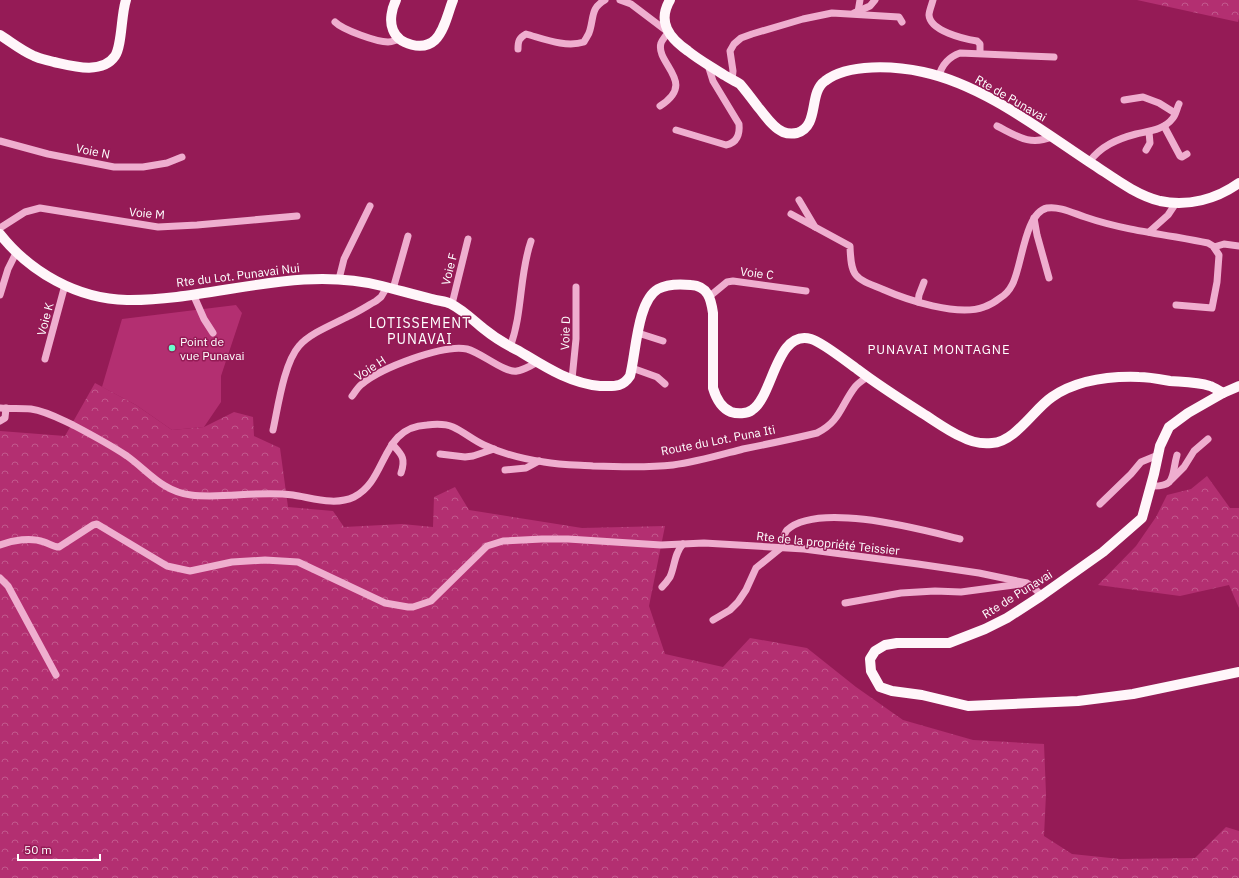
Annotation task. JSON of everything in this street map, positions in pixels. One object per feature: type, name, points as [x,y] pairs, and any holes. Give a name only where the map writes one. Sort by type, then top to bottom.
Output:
[{"type":"main road","points":[[0,36],[24,52],[36,57],[77,66],[103,66],[115,57],[118,49],[126,0]]},
{"type":"main road","points":[[396,0],[393,6],[391,23],[395,35],[413,45],[429,44],[435,40],[444,25],[453,0]]},
{"type":"main road","points":[[668,32],[665,25],[665,15],[666,7],[670,0]]},
{"type":"main road","name":"Rte de Punavai","points":[[668,32],[673,40],[683,48],[739,84],[778,130],[784,133],[790,134],[802,131],[808,125],[812,117],[816,95],[823,82],[839,72],[863,68],[883,68],[922,72],[939,76],[984,94],[1126,186],[1148,197],[1176,203],[1202,200],[1226,192],[1239,183]]},
{"type":"main road","name":"Rte du Lot. Punavai Nui","points":[[0,234],[16,253],[33,268],[65,285],[93,294],[126,300],[193,294],[291,280],[339,279],[363,282],[390,288],[452,304],[510,347],[537,363],[572,380],[596,385],[617,386],[625,383],[630,376],[638,333],[646,302],[657,290],[676,285],[693,285],[704,290],[710,296]]},
{"type":"main road","points":[[710,296],[713,313],[713,388],[716,398],[722,406],[729,411],[742,413],[753,410],[764,394],[780,358],[793,341],[799,338],[812,339],[842,358],[867,377],[962,438],[980,443],[994,443],[1008,438],[1052,397],[1076,384],[1095,380],[1138,377],[1153,378],[1210,386],[1224,393]]},
{"type":"main road","name":"Rte de Punavai","points":[[1239,386],[1188,413],[1169,427],[1160,446],[1142,518],[1103,552],[1042,596],[1007,618],[991,626],[949,643],[897,643],[885,645],[875,651],[870,659],[872,671],[880,687],[892,691],[922,695],[968,706],[1078,701],[1133,694],[1239,672]]},
{"type":"street","points":[[518,49],[518,41],[526,34],[566,44],[584,42],[589,32],[594,9],[605,0]]},
{"type":"street","points":[[620,0],[631,4],[668,32],[661,43],[661,49],[674,78],[675,91],[670,99],[660,106]]},
{"type":"street","points":[[856,13],[860,0]]},
{"type":"street","points":[[732,80],[733,71],[730,52],[734,44],[741,38],[819,15],[832,13],[856,13],[870,6],[875,0]]},
{"type":"street","points":[[933,0],[929,15],[931,22],[944,31],[977,41],[980,44],[980,53]]},
{"type":"street","points":[[856,13],[860,16],[899,17],[902,22]]},
{"type":"street","points":[[334,22],[340,27],[377,40],[387,42],[400,39]]},
{"type":"street","points":[[939,76],[945,62],[952,56],[960,53],[1054,58]]},
{"type":"street","points":[[676,130],[726,145],[732,143],[740,132],[739,124],[713,81],[708,65]]},
{"type":"street","points":[[1124,100],[1143,97],[1159,103],[1175,113]]},
{"type":"street","points":[[1089,162],[1102,147],[1118,140],[1149,132],[1164,126],[1173,118],[1179,104]]},
{"type":"street","points":[[997,126],[1022,139],[1030,141],[1043,140],[1052,137]]},
{"type":"street","points":[[1164,126],[1180,156],[1182,157],[1187,154]]},
{"type":"street","points":[[1146,150],[1150,143],[1149,132]]},
{"type":"street","name":"Voie N","points":[[0,141],[48,154],[114,167],[143,167],[167,163],[182,157]]},
{"type":"street","points":[[799,200],[815,227]]},
{"type":"street","points":[[1149,232],[1168,215],[1176,203]]},
{"type":"street","points":[[339,279],[344,259],[370,206]]},
{"type":"street","name":"Voie M","points":[[0,228],[25,212],[40,208],[158,227],[297,216]]},
{"type":"street","points":[[791,214],[850,246],[851,266],[854,274],[861,280],[918,302],[956,310],[983,308],[1006,294],[1012,285],[1026,237],[1034,218],[1046,208],[1066,210],[1104,223],[1208,243],[1214,247],[1218,255],[1217,282],[1212,308],[1176,305]]},
{"type":"street","points":[[1034,218],[1049,278]]},
{"type":"street","points":[[272,430],[284,381],[295,351],[300,345],[323,330],[376,301],[390,288],[408,236]]},
{"type":"street","name":"Voie F","points":[[452,304],[468,239]]},
{"type":"street","points":[[510,347],[515,334],[526,255],[531,241]]},
{"type":"street","points":[[1214,247],[1224,244],[1239,246]]},
{"type":"street","points":[[0,295],[8,269],[16,253]]},
{"type":"street","name":"Voie C","points":[[710,296],[727,282],[806,291]]},
{"type":"street","points":[[918,302],[924,282]]},
{"type":"street","name":"Voie K","points":[[45,360],[65,285]]},
{"type":"street","name":"Voie D","points":[[572,380],[576,340],[576,287]]},
{"type":"street","points":[[193,294],[204,319],[213,333]]},
{"type":"street","points":[[638,333],[663,341]]},
{"type":"street","name":"Voie H","points":[[352,396],[362,384],[398,364],[440,350],[454,348],[468,350],[478,353],[506,369],[513,371],[518,371],[537,363]]},
{"type":"street","points":[[632,368],[657,377],[664,384]]},
{"type":"street","name":"Route du Lot. Puna Iti","points":[[3,408],[32,409],[46,413],[91,434],[105,441],[130,458],[158,482],[170,489],[191,495],[250,493],[290,494],[328,501],[345,500],[362,492],[376,474],[395,440],[409,429],[426,425],[454,427],[482,444],[506,454],[539,461],[625,467],[672,465],[817,433],[827,428],[834,421],[855,386],[867,377]]},
{"type":"street","points":[[0,421],[4,418],[3,408]]},
{"type":"street","points":[[1151,486],[1162,486],[1168,484],[1184,467],[1194,452],[1208,439]]},
{"type":"street","points":[[392,444],[400,453],[403,460],[401,473]]},
{"type":"street","points":[[440,454],[465,457],[494,449]]},
{"type":"street","points":[[1100,504],[1131,474],[1141,462],[1158,455]]},
{"type":"street","points":[[1172,479],[1177,455]]},
{"type":"street","points":[[505,470],[526,468],[539,461]]},
{"type":"street","points":[[713,620],[730,610],[738,602],[756,568],[782,547],[784,535],[788,530],[795,526],[818,519],[861,519],[897,525],[960,539]]},
{"type":"street","name":"Rte de la propriété Teissier","points":[[0,545],[13,540],[22,540],[42,541],[59,547],[93,525],[97,524],[167,566],[190,571],[232,562],[265,560],[298,562],[385,603],[408,607],[413,607],[431,601],[487,546],[503,541],[542,539],[568,539],[635,544],[704,543],[782,547],[946,568],[1027,583]]},
{"type":"street","points":[[662,587],[670,576],[678,549],[683,544]]},
{"type":"street","points":[[0,578],[8,586],[56,675]]},
{"type":"street","points":[[845,603],[901,593],[935,591],[961,592],[1027,583],[1042,596]]},
{"type":"green space","points":[[1137,0],[1239,0],[1239,18],[1238,22]]},
{"type":"green space","name":"Point de vue Punavai","points":[[236,305],[242,313],[221,376],[221,402],[204,427],[172,430],[136,405],[102,387],[122,319]]},
{"type":"green space","points":[[95,383],[136,405],[172,430],[204,427],[234,412],[253,417],[254,436],[280,448],[288,507],[333,511],[344,527],[402,524],[433,527],[434,497],[455,487],[469,510],[582,528],[665,526],[649,606],[665,654],[723,667],[750,638],[807,648],[856,687],[903,720],[973,740],[1044,744],[1046,794],[1044,836],[1072,854],[1120,859],[1195,858],[1226,827],[1239,831],[1239,878],[0,878],[0,431],[65,436]]},
{"type":"green space","points":[[1207,476],[1230,508],[1239,508],[1239,608],[1229,585],[1180,596],[1098,585],[1136,546],[1156,517],[1167,495],[1191,489]]},
{"type":"place","name":"Point de vue Punavai","points":[[172,348]]},
{"type":"district","name":"LOTISSEMENT PUNAVAI","points":[[420,332]]},
{"type":"district","name":"PUNAVAI MONTAGNE","points":[[939,349]]}]
